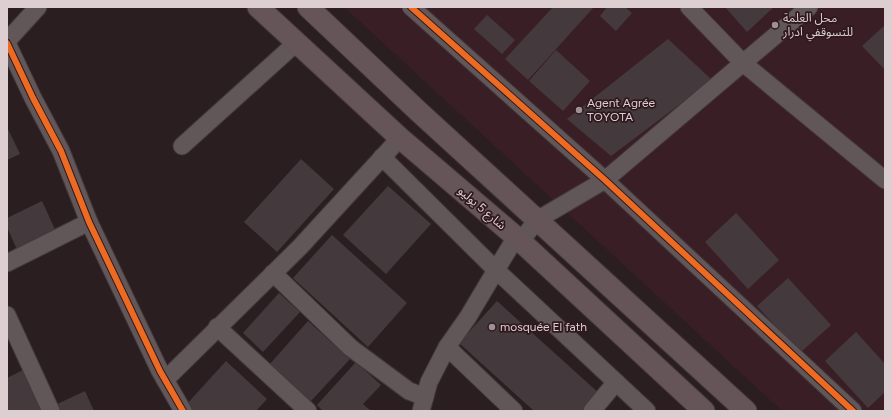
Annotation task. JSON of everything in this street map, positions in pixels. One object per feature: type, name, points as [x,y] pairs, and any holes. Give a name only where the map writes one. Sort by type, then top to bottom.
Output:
[{"type":"main road","name":"شارع 5 يوليو","points":[[258,7],[400,138],[518,239],[704,411]]},
{"type":"main road","points":[[308,7],[418,111],[746,411]]},
{"type":"street","points":[[38,7],[7,42],[33,98],[61,151],[89,222],[165,380],[183,411]]},
{"type":"street","points":[[412,7],[605,180],[853,411]]},
{"type":"street","points":[[689,7],[743,63],[885,180]]},
{"type":"street","points":[[273,273],[351,348],[423,404],[429,382],[447,347],[468,317],[496,270],[518,239],[537,220],[605,180],[809,7]]},
{"type":"street","points":[[182,146],[296,43]]},
{"type":"street","points":[[165,380],[300,247],[400,138]]},
{"type":"street","points":[[382,157],[496,270],[647,411]]},
{"type":"street","points":[[7,263],[89,222]]},
{"type":"street","points":[[7,315],[51,411]]},
{"type":"street","points":[[218,327],[308,411]]},
{"type":"street","points":[[447,347],[514,411]]},
{"type":"street","points":[[592,411],[616,382]]},
{"type":"shaded area","points":[[344,7],[885,7],[885,411],[782,411]]},
{"type":"building","points":[[553,7],[594,7],[528,80],[505,59]]},
{"type":"building","points":[[607,7],[625,7],[632,13],[616,31],[600,16]]},
{"type":"building","points":[[725,7],[774,7],[747,32]]},
{"type":"building","points":[[487,15],[515,40],[502,54],[474,29]]},
{"type":"building","points":[[885,25],[885,70],[862,46]]},
{"type":"building","points":[[668,39],[712,80],[611,156],[567,119]]},
{"type":"building","points":[[556,50],[590,81],[563,111],[529,81]]},
{"type":"building","points":[[7,127],[20,154],[7,160]]},
{"type":"building","points":[[301,159],[334,189],[277,252],[244,222]]},
{"type":"building","points":[[388,186],[431,224],[386,274],[343,235]]},
{"type":"building","points":[[42,201],[57,234],[18,252],[7,227],[7,218]]},
{"type":"building","points":[[736,213],[779,260],[748,289],[705,242]]},
{"type":"building","points":[[332,235],[407,303],[368,347],[293,278]]},
{"type":"building","points":[[788,278],[831,325],[800,353],[757,306]]},
{"type":"building","points":[[279,293],[300,312],[263,352],[243,333]]},
{"type":"building","points":[[497,301],[601,395],[587,411],[534,411],[459,343]]},
{"type":"building","points":[[308,321],[350,359],[310,402],[269,365]]},
{"type":"building","points":[[856,332],[885,364],[885,392],[868,408],[825,361]]},
{"type":"building","points":[[226,361],[267,399],[256,411],[192,411],[186,405]]},
{"type":"building","points":[[356,362],[381,385],[363,404],[371,411],[323,411],[317,405]]},
{"type":"building","points":[[25,369],[45,411],[7,411],[7,378]]},
{"type":"building","points":[[85,391],[94,411],[55,411],[53,406]]},
{"type":"cycle path","points":[[411,7],[605,180],[853,411]]},
{"type":"cycle path","points":[[7,43],[33,98],[61,151],[89,222],[160,371],[183,411]]},
{"type":"place","name":"محل العلمة للتسوقفي ادرار","points":[[775,25]]},
{"type":"place","name":"Agent Agrée TOYOTA","points":[[579,110]]},
{"type":"place","name":"mosquée El fath","points":[[492,327]]}]
